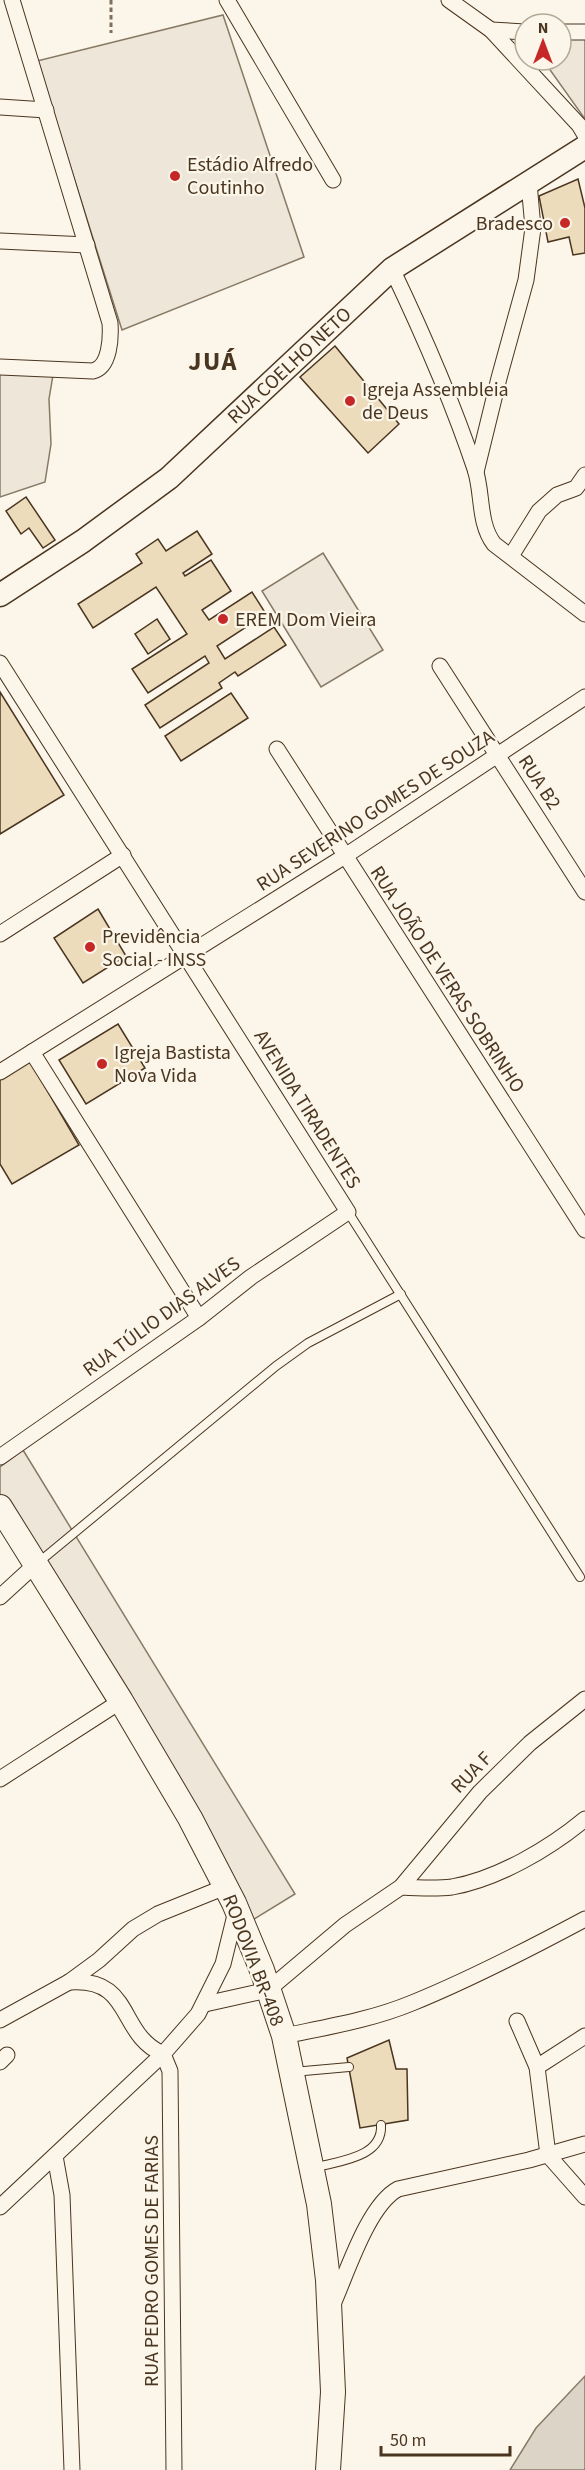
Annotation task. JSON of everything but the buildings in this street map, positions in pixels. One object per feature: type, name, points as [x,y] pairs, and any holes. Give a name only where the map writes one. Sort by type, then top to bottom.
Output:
[{"type":"main road","name":"RODOVIA BR-408","points":[[0,1507],[121,1701],[190,1818],[236,1909],[284,2036],[320,2214],[333,2392],[328,2470]]},
{"type":"street","points":[[0,367],[93,371],[104,365],[111,334],[110,323],[87,245],[12,0]]},
{"type":"street","points":[[228,0],[333,180]]},
{"type":"street","points":[[449,0],[491,30],[579,125],[585,135]]},
{"type":"street","points":[[491,30],[513,31]]},
{"type":"street","points":[[0,107],[46,110]]},
{"type":"street","name":"RUA COELHO NETO","points":[[0,595],[82,541],[169,478],[392,268],[585,147]]},
{"type":"street","points":[[476,472],[498,378],[526,280],[533,228],[529,183]]},
{"type":"street","points":[[0,241],[87,245]]},
{"type":"street","points":[[392,268],[448,393],[476,472],[487,534],[494,544],[585,614]]},
{"type":"street","points":[[511,556],[539,511],[557,495],[576,488],[585,475]]},
{"type":"street","name":"AVENIDA TIRADENTES","points":[[0,663],[348,1212]]},
{"type":"street","name":"RUA B2","points":[[440,666],[585,892]]},
{"type":"street","name":"RUA SEVERINO GOMES DE SOUZA","points":[[0,1072],[345,856],[585,697]]},
{"type":"street","name":"RUA JOÃO DE VERAS SOBRINHO","points":[[276,749],[585,1230]]},
{"type":"street","points":[[0,934],[123,855]]},
{"type":"street","points":[[32,1052],[199,1318]]},
{"type":"street","name":"RUA TÚLIO DIAS ALVES","points":[[0,1457],[199,1318],[251,1277],[348,1212]]},
{"type":"street","points":[[0,1597],[36,1564]]},
{"type":"street","name":"RUA F","points":[[268,1990],[336,1932],[400,1887],[480,1792],[530,1743],[585,1699]]},
{"type":"street","points":[[0,1779],[121,1701]]},
{"type":"street","points":[[400,1887],[425,1889],[453,1886],[478,1879],[542,1850],[585,1819]]},
{"type":"street","points":[[0,2020],[69,1982],[99,1960],[132,1929],[158,1914],[225,1887]]},
{"type":"street","points":[[0,2207],[162,2054],[204,2004],[223,1964],[236,1909]]},
{"type":"street","points":[[284,2036],[348,2023],[411,2004],[585,1919]]},
{"type":"street","points":[[69,1982],[95,1982],[106,1988],[126,2011],[142,2041],[162,2054]]},
{"type":"street","points":[[204,2004],[268,1990]]},
{"type":"street","points":[[516,2021],[537,2067],[548,2155],[585,2197]]},
{"type":"street","points":[[537,2067],[585,2036]]},
{"type":"street","name":"RUA PEDRO GOMES DE FARIAS","points":[[162,2054],[168,2063],[171,2094],[174,2470]]},
{"type":"street","points":[[329,2314],[369,2225],[384,2199],[398,2189],[548,2155],[585,2144]]},
{"type":"street","points":[[55,2156],[62,2195],[72,2470]]},
{"type":"lane","name":"AVENIDA TIRADENTES","points":[[348,1212],[580,1577]]},
{"type":"lane","points":[[36,1564],[276,1366],[308,1343],[400,1294]]},
{"type":"lane","points":[[292,2072],[348,2067]]},
{"type":"lane","points":[[312,2168],[361,2155],[370,2150],[378,2142],[381,2125]]},
{"type":"path","points":[[111,0],[111,33]]},
{"type":"shaded area","name":"Estádio Alfredo Coutinho","points":[[223,15],[304,257],[122,330],[37,61]]},
{"type":"shaded area","points":[[585,38],[585,119],[552,72],[573,72],[573,39]]},
{"type":"shaded area","points":[[0,367],[54,369],[49,399],[51,444],[45,482],[0,497]]},
{"type":"shaded area","points":[[323,553],[383,650],[321,687],[262,591]]},
{"type":"shaded area","points":[[23,1450],[295,1894],[243,1926],[0,1506],[0,1467]]},
{"type":"shaded area","points":[[585,2376],[585,2470],[510,2470],[536,2428]]},
{"type":"place","name":"Estádio Alfredo Coutinho","points":[[175,176]]},
{"type":"place","name":"Bradesco","points":[[565,223]]},
{"type":"place","name":"Igreja Assembleia de Deus","points":[[350,401]]},
{"type":"place","name":"EREM Dom Vieira","points":[[223,619]]},
{"type":"place","name":"Previdência Social - INSS","points":[[90,947]]},
{"type":"place","name":"Igreja Bastista Nova Vida","points":[[102,1064]]},
{"type":"district","name":"JUÁ","points":[[213,361]]}]
